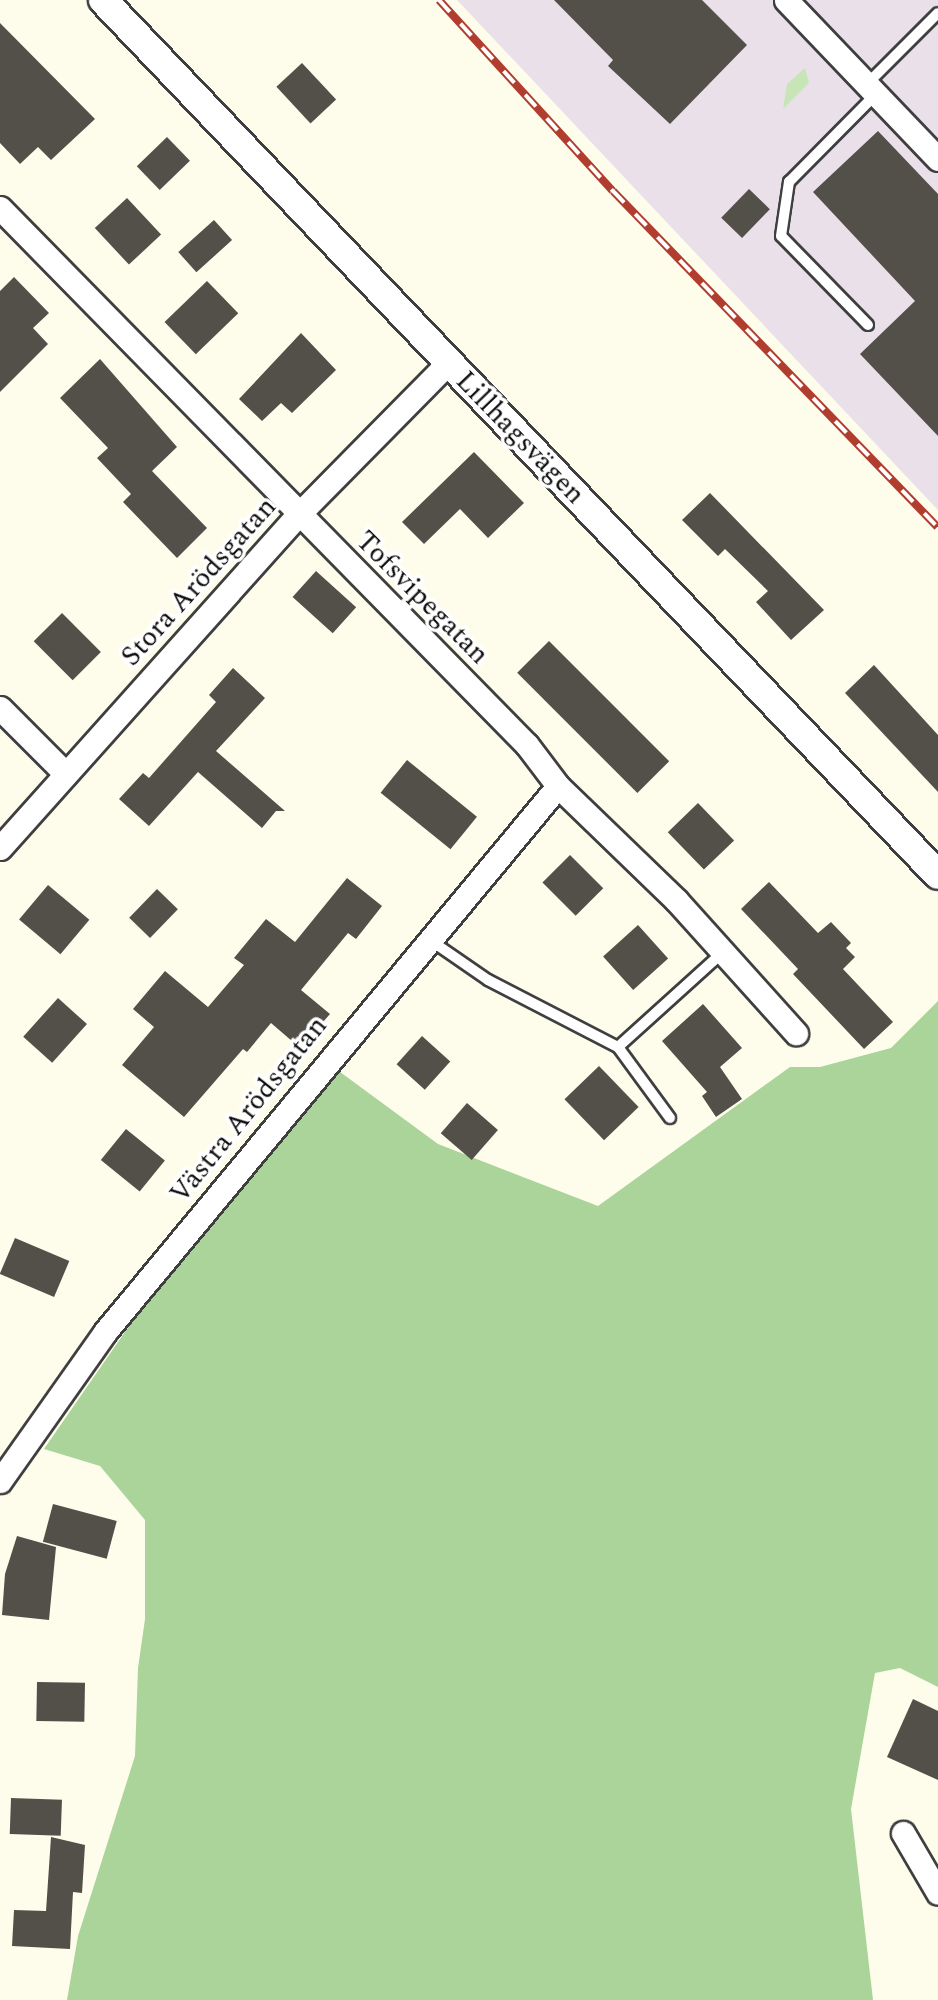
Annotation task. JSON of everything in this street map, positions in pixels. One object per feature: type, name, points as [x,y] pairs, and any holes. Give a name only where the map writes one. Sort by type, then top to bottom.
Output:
[{"type":"street","name":"Lillhagsvägen","points":[[103,0],[938,875]]},
{"type":"street","points":[[786,0],[938,159]]},
{"type":"street","name":"Tofsvipegatan","points":[[0,208],[298,516],[527,745],[558,786],[601,824],[796,1033]]},
{"type":"street","name":"Stora Arödsgatan","points":[[0,848],[298,516],[449,362]]},
{"type":"street","points":[[0,708],[66,775]]},
{"type":"street","name":"Västra Arödsgatan","points":[[0,1481],[105,1332],[428,939],[558,786]]},
{"type":"street","points":[[903,1833],[938,1893]]},
{"type":"lane","points":[[869,325],[781,236],[789,182],[938,13]]},
{"type":"lane","points":[[428,939],[488,980],[618,1047],[670,1118]]},
{"type":"lane","points":[[618,1047],[723,952]]},
{"type":"shaded area","points":[[457,0],[938,0],[938,510]]},
{"type":"green space","points":[[805,68],[809,83],[783,109],[787,84]]},
{"type":"green space","points":[[938,1001],[938,1687],[900,1668],[875,1673],[851,1809],[873,2000],[67,2000],[78,1936],[135,1756],[138,1668],[145,1619],[145,1520],[100,1466],[44,1449],[181,1251],[254,1160],[304,1110],[336,1069],[438,1144],[598,1206],[790,1067],[820,1067],[891,1048]]},
{"type":"building","points":[[554,0],[702,0],[747,45],[670,124],[608,66],[613,60]]},
{"type":"building","points":[[0,23],[95,119],[51,160],[38,147],[20,164],[0,143]]},
{"type":"building","points":[[302,63],[336,100],[311,123],[276,87]]},
{"type":"building","points":[[878,131],[938,194],[938,436],[860,354],[915,301],[813,192]]},
{"type":"building","points":[[167,137],[190,161],[160,190],[137,166]]},
{"type":"building","points":[[749,189],[770,209],[742,238],[721,218]]},
{"type":"building","points":[[127,198],[161,235],[129,265],[95,228]]},
{"type":"building","points":[[214,220],[232,240],[196,272],[178,252]]},
{"type":"building","points":[[14,277],[49,313],[33,328],[48,344],[0,392],[0,291]]},
{"type":"building","points":[[207,281],[238,313],[196,354],[165,322]]},
{"type":"building","points":[[301,333],[336,370],[292,413],[281,403],[262,421],[239,399]]},
{"type":"building","points":[[100,359],[177,447],[152,471],[207,528],[177,558],[123,502],[131,494],[97,458],[108,448],[60,398]]},
{"type":"building","points":[[474,452],[524,503],[488,538],[460,509],[424,544],[402,522]]},
{"type":"building","points":[[710,493],[824,610],[791,640],[756,602],[768,591],[725,549],[718,556],[682,520]]},
{"type":"building","points":[[316,571],[356,607],[333,633],[293,597]]},
{"type":"building","points":[[62,613],[101,652],[73,680],[34,641]]},
{"type":"building","points":[[549,641],[669,761],[637,793],[517,673]]},
{"type":"building","points":[[874,665],[938,735],[938,792],[845,693]]},
{"type":"building","points":[[233,668],[265,698],[216,751],[285,811],[276,811],[262,828],[198,772],[149,826],[119,799],[143,773],[149,778],[216,702],[209,695]]},
{"type":"building","points":[[407,760],[477,817],[451,849],[381,793]]},
{"type":"building","points":[[698,803],[734,840],[704,870],[668,832]]},
{"type":"building","points":[[570,855],[603,888],[576,916],[542,883]]},
{"type":"building","points":[[347,878],[382,906],[356,939],[348,933],[301,990],[330,1014],[300,1048],[271,1023],[247,1052],[243,1049],[184,1117],[122,1065],[154,1027],[133,1009],[165,971],[208,1007],[244,965],[234,958],[266,919],[295,942]]},
{"type":"building","points":[[769,882],[818,933],[831,922],[851,943],[846,948],[855,957],[843,969],[893,1022],[864,1049],[793,974],[798,969],[741,909]]},
{"type":"building","points":[[48,885],[89,920],[60,954],[19,919]]},
{"type":"building","points":[[157,889],[178,909],[150,938],[129,918]]},
{"type":"building","points":[[638,925],[668,958],[633,990],[603,956]]},
{"type":"building","points":[[58,998],[87,1024],[52,1063],[23,1037]]},
{"type":"building","points":[[703,1004],[742,1048],[720,1067],[742,1099],[716,1117],[702,1096],[707,1092],[662,1041]]},
{"type":"building","points":[[422,1036],[450,1061],[425,1090],[397,1064]]},
{"type":"building","points":[[599,1066],[639,1107],[604,1140],[564,1099]]},
{"type":"building","points":[[467,1103],[498,1130],[472,1160],[441,1133]]},
{"type":"building","points":[[126,1129],[165,1160],[140,1192],[101,1160]]},
{"type":"building","points":[[15,1238],[69,1261],[54,1297],[0,1274]]},
{"type":"building","points":[[53,1504],[117,1521],[107,1559],[43,1542]]},
{"type":"building","points":[[17,1536],[56,1547],[49,1620],[2,1615],[5,1574]]},
{"type":"building","points":[[37,1682],[85,1683],[84,1722],[36,1721]]},
{"type":"building","points":[[913,1699],[938,1711],[938,1780],[887,1757]]},
{"type":"building","points":[[11,1798],[62,1800],[61,1836],[10,1834]]},
{"type":"building","points":[[51,1837],[85,1845],[82,1893],[73,1892],[70,1949],[12,1946],[14,1910],[46,1911]]},
{"type":"railway","points":[[439,0],[613,191],[938,527]]}]
